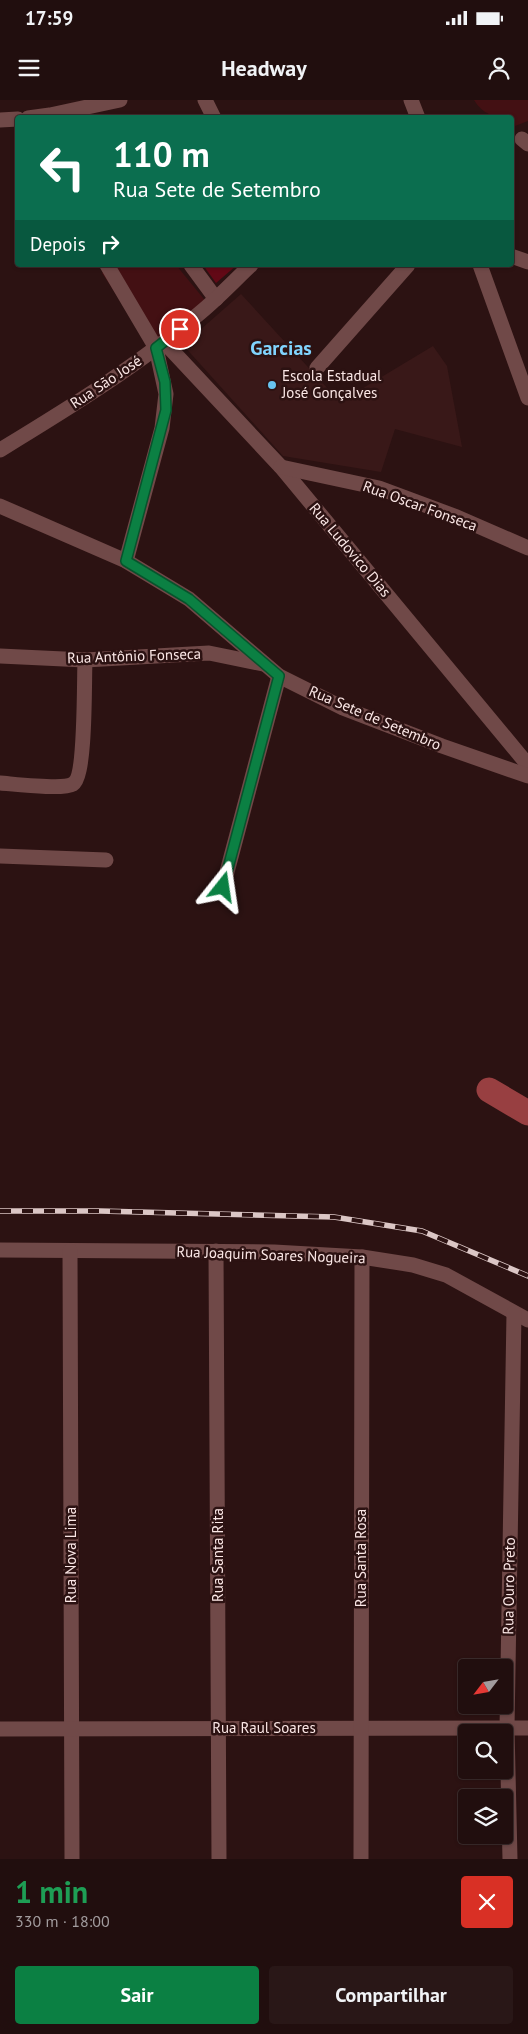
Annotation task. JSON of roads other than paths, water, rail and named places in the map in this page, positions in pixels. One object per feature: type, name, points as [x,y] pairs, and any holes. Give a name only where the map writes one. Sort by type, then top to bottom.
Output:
[{"type":"street","points":[[47,100],[50,115]]},
{"type":"street","points":[[54,115],[120,100]]},
{"type":"street","points":[[205,100],[212,115]]},
{"type":"street","points":[[0,120],[15,119]]},
{"type":"street","points":[[514,257],[528,262]]},
{"type":"street","points":[[108,267],[160,345],[165,382],[166,410],[126,561]]},
{"type":"street","points":[[192,267],[216,299]]},
{"type":"street","name":"Rua São José","points":[[0,450],[75,404],[160,345],[216,299],[249,267]]},
{"type":"street","points":[[317,368],[406,267]]},
{"type":"street","points":[[481,267],[528,398]]},
{"type":"street","name":"Rua Ludovico Dias","points":[[160,345],[280,467],[528,765]]},
{"type":"street","name":"Rua Oscar Fonseca","points":[[280,467],[379,488],[457,517],[528,548]]},
{"type":"street","name":"Rua Sete de Setembro","points":[[0,506],[126,561],[189,599],[279,676],[343,708],[442,746],[528,776]]},
{"type":"street","name":"Rua Antônio Fonseca","points":[[0,656],[85,660],[208,653],[267,665]]},
{"type":"street","points":[[0,783],[62,787],[73,784],[77,780],[82,759],[85,660]]},
{"type":"street","points":[[223,887],[279,676]]},
{"type":"street","points":[[0,856],[106,860]]},
{"type":"street","name":"Rua Joaquim Soares Nogueira","points":[[0,1250],[216,1251],[362,1257],[413,1265],[437,1272],[528,1320]]},
{"type":"street","name":"Rua Nova Lima","points":[[70,1251],[72,1859]]},
{"type":"street","name":"Rua Santa Rita","points":[[216,1251],[219,1859]]},
{"type":"street","name":"Rua Santa Rosa","points":[[361,1859],[362,1257]]},
{"type":"street","name":"Rua Ouro Preto","points":[[507,1724],[514,1314]]},
{"type":"street","name":"Rua Raul Soares","points":[[0,1730],[458,1728]]},
{"type":"street","name":"Rua Raul Soares","points":[[513,1728],[528,1728]]},
{"type":"street","name":"Rua Ouro Preto","points":[[508,1779],[510,1859]]},
{"type":"waterway","points":[[489,1090],[528,1113]]},
{"type":"railway","points":[[0,1211],[100,1211],[334,1217],[422,1231],[528,1276]]},
{"type":"place","name":"Escola Estadual José Gonçalves","points":[[272,385]]},
{"type":"district","name":"Garcias","points":[[281,348]]}]
